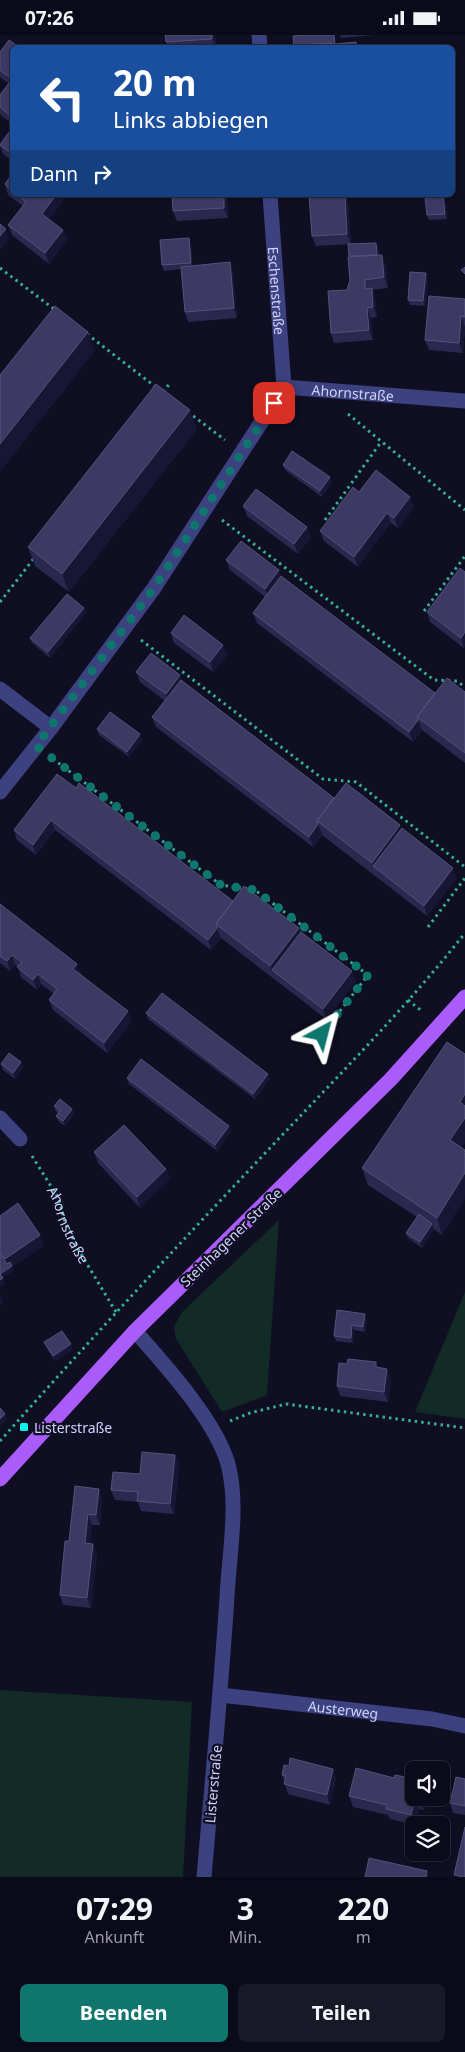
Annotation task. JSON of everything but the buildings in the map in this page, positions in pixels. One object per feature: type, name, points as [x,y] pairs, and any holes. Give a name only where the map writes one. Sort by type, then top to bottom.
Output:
[{"type":"main road","name":"Steinhagener Straße","points":[[0,1479],[135,1331],[391,1079],[465,997]]},
{"type":"street","name":"Eschenstraße","points":[[270,197],[284,387]]},
{"type":"street","name":"Ahornstraße","points":[[284,387],[465,401]]},
{"type":"street","points":[[0,792],[51,728],[154,588],[284,387]]},
{"type":"street","points":[[0,689],[51,728]]},
{"type":"street","points":[[0,1118],[20,1139]]},
{"type":"street","name":"Listerstraße","points":[[135,1331],[180,1383],[212,1429],[228,1464],[232,1505],[220,1695],[204,1877]]},
{"type":"street","name":"Austerweg","points":[[220,1695],[432,1719],[465,1726]]},
{"type":"path","points":[[0,268],[59,313]]},
{"type":"path","points":[[83,332],[170,398]]},
{"type":"path","points":[[157,400],[171,382]]},
{"type":"path","points":[[186,410],[241,453]]},
{"type":"path","points":[[345,412],[465,510]]},
{"type":"path","points":[[325,520],[381,442]]},
{"type":"path","points":[[206,507],[434,680],[458,681],[465,687]]},
{"type":"path","points":[[0,602],[36,555]]},
{"type":"path","points":[[424,611],[465,556]]},
{"type":"path","points":[[124,627],[323,779],[356,783],[465,867]]},
{"type":"path","points":[[36,746],[221,885],[255,890],[368,975],[322,1034]]},
{"type":"path","points":[[428,927],[465,878]]},
{"type":"path","points":[[0,1441],[116,1311],[366,1046],[439,965],[465,933]]},
{"type":"path","name":"Ahornstraße","points":[[20,1139],[52,1187],[78,1249],[116,1311],[135,1331]]},
{"type":"path","points":[[212,1429],[250,1413],[286,1404],[465,1428]]},
{"type":"green space","points":[[279,1220],[267,1395],[222,1412],[176,1339],[174,1327],[182,1312]]},
{"type":"green space","points":[[465,1292],[465,1419],[415,1412]]},
{"type":"green space","points":[[0,1690],[192,1702],[183,1877],[0,1877]]},
{"type":"place","name":"Listerstraße","points":[[24,1427]]},
{"type":"route","points":[[274,403],[154,588],[36,746],[221,885],[255,890],[368,975],[322,1034]]}]
